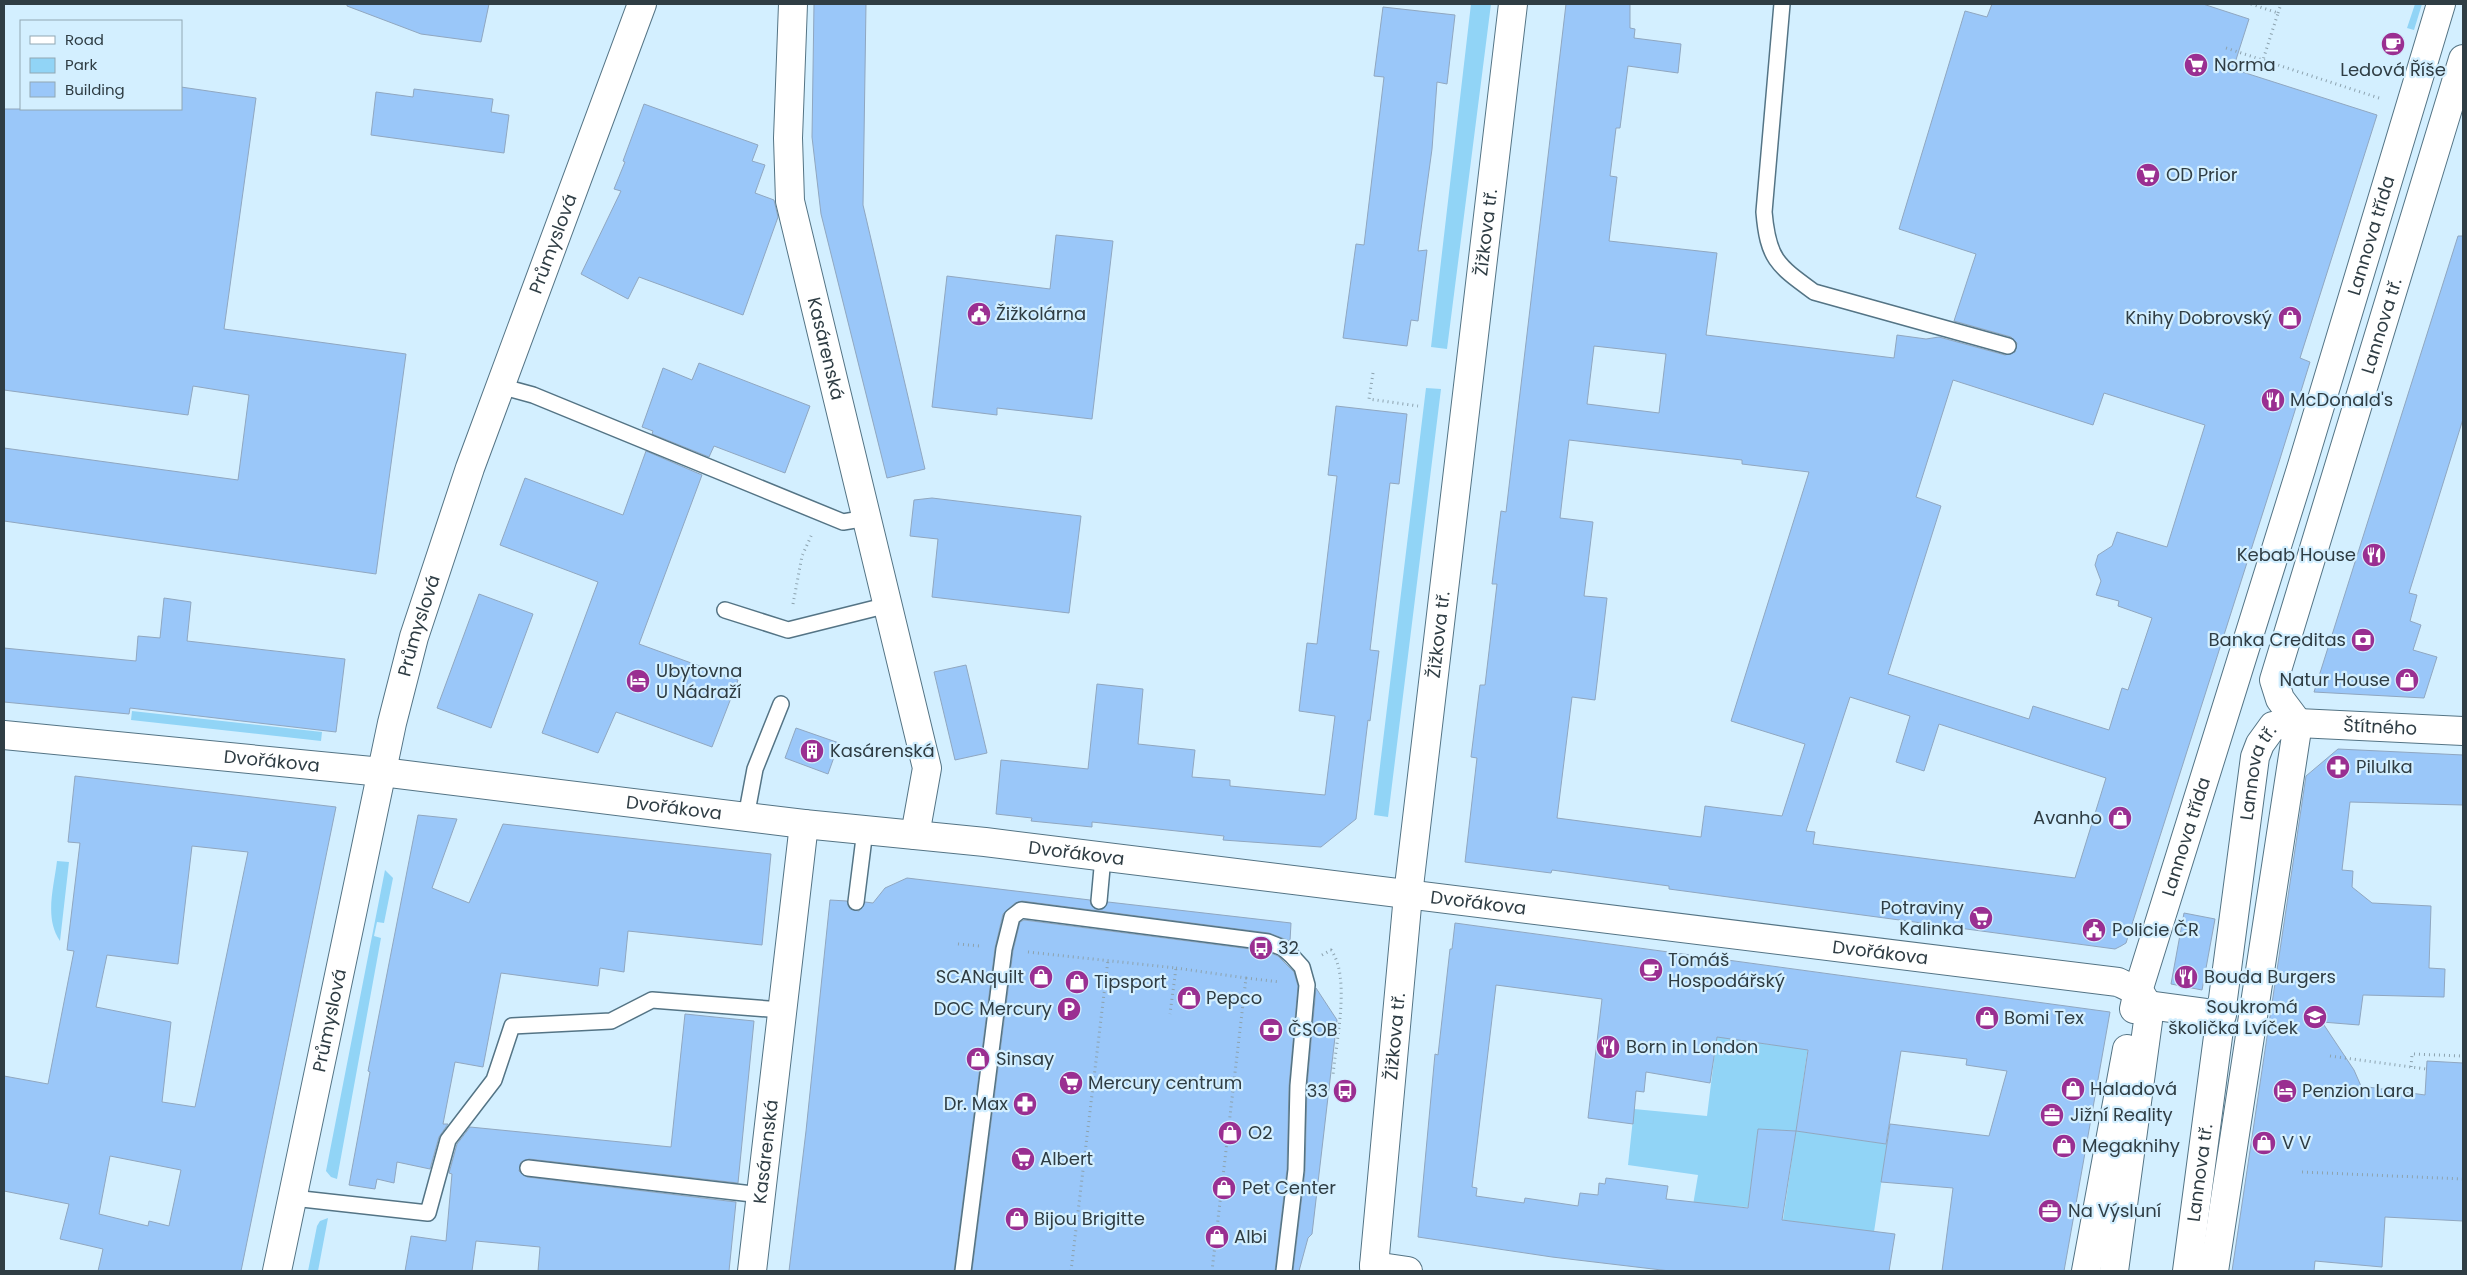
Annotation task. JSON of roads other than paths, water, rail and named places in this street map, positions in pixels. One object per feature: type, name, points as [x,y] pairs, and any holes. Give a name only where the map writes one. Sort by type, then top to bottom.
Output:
[{"type":"street","name":"Průmyslová","points":[[277,1271],[382,772],[414,637],[470,468],[642,4]]},
{"type":"street","name":"Kasárenská","points":[[793,4],[788,138],[790,201],[927,768],[914,835]]},
{"type":"street","name":"Žižkova tř.","points":[[1373,1269],[1408,895],[1513,4]]},
{"type":"street","name":"Lannova třída","points":[[2086,1271],[2137,994],[2290,465],[2409,107],[2441,4]]},
{"type":"street","name":"Lannova tř.","points":[[2303,723],[2280,699],[2274,680],[2463,59]]},
{"type":"street","points":[[2290,465],[2334,479]]},
{"type":"street","name":"Lannova tř.","points":[[2188,1271],[2255,757],[2260,744],[2273,726],[2303,723]]},
{"type":"street","points":[[2214,1271],[2303,723]]},
{"type":"street","name":"Štítného","points":[[2303,723],[2463,731]]},
{"type":"street","name":"Dvořákova","points":[[4,735],[382,772],[804,824],[1099,857],[1408,895],[2137,994]]},
{"type":"street","name":"Kasárenská","points":[[752,1271],[804,824]]},
{"type":"street","points":[[2137,994],[2222,1015]]},
{"type":"street","points":[[2114,1271],[2148,1021],[2137,994]]},
{"type":"street","points":[[1373,1269],[1408,1271]]},
{"type":"lane","points":[[1782,4],[1764,212],[1767,241],[1775,260],[1789,274],[1814,292],[2008,346]]},
{"type":"lane","points":[[500,386],[533,395],[843,522],[867,518]]},
{"type":"lane","points":[[725,610],[788,630],[888,605]]},
{"type":"lane","points":[[746,816],[755,769],[781,704]]},
{"type":"lane","points":[[856,902],[865,830]]},
{"type":"lane","points":[[1095,900],[1099,857]]},
{"type":"lane","points":[[963,1271],[1004,949],[1012,917],[1021,910],[1268,942],[1283,948],[1302,968],[1307,986],[1298,1086],[1296,1170],[1284,1271]]},
{"type":"lane","points":[[293,1198],[428,1214],[448,1140],[494,1080],[512,1026],[611,1021],[652,1000],[782,1010]]},
{"type":"lane","points":[[528,1168],[761,1195]]},
{"type":"place","name":"Ledová Říše","points":[[2393,44]]},
{"type":"place","name":"Norma","points":[[2196,65]]},
{"type":"place","name":"OD Prior","points":[[2148,175]]},
{"type":"place","name":"Žižkolárna","points":[[979,314]]},
{"type":"place","name":"Knihy Dobrovský","points":[[2290,318]]},
{"type":"place","name":"McDonald's","points":[[2273,400]]},
{"type":"place","name":"Kebab House","points":[[2374,555]]},
{"type":"place","name":"Banka Creditas","points":[[2363,640]]},
{"type":"place","name":"Natur House","points":[[2407,680]]},
{"type":"place","name":"Ubytovna U Nádraží","points":[[638,681]]},
{"type":"place","name":"Kasárenská","points":[[812,751]]},
{"type":"place","name":"Pilulka","points":[[2338,767]]},
{"type":"place","name":"Avanho","points":[[2120,818]]},
{"type":"place","name":"Potraviny Kalinka","points":[[1981,918]]},
{"type":"place","name":"Policie ČR","points":[[2094,930]]},
{"type":"place","name":"32","points":[[1261,948]]},
{"type":"place","name":"Tomáš Hospodářský","points":[[1651,970]]},
{"type":"place","name":"SCANquilt","points":[[1041,977]]},
{"type":"place","name":"Bouda Burgers","points":[[2186,977]]},
{"type":"place","name":"Tipsport","points":[[1077,982]]},
{"type":"place","name":"Pepco","points":[[1189,998]]},
{"type":"place","name":"DOC Mercury","points":[[1069,1009]]},
{"type":"place","name":"Soukromá školička Lvíček","points":[[2315,1017]]},
{"type":"place","name":"Bomi Tex","points":[[1987,1018]]},
{"type":"place","name":"ČSOB","points":[[1271,1030]]},
{"type":"place","name":"Born in London","points":[[1608,1047]]},
{"type":"place","name":"Sinsay","points":[[978,1059]]},
{"type":"place","name":"Mercury centrum","points":[[1071,1083]]},
{"type":"place","name":"Haladová","points":[[2073,1089]]},
{"type":"place","name":"33","points":[[1345,1091]]},
{"type":"place","name":"Penzion Lara","points":[[2285,1091]]},
{"type":"place","name":"Dr. Max","points":[[1025,1104]]},
{"type":"place","name":"Jižní Reality","points":[[2052,1115]]},
{"type":"place","name":"O2","points":[[1230,1133]]},
{"type":"place","name":"V V","points":[[2264,1143]]},
{"type":"place","name":"Megaknihy","points":[[2064,1146]]},
{"type":"place","name":"Albert","points":[[1023,1159]]},
{"type":"place","name":"Pet Center","points":[[1224,1188]]},
{"type":"place","name":"Na Výsluní","points":[[2050,1211]]},
{"type":"place","name":"Bijou Brigitte","points":[[1017,1219]]},
{"type":"place","name":"Albi","points":[[1217,1237]]}]
